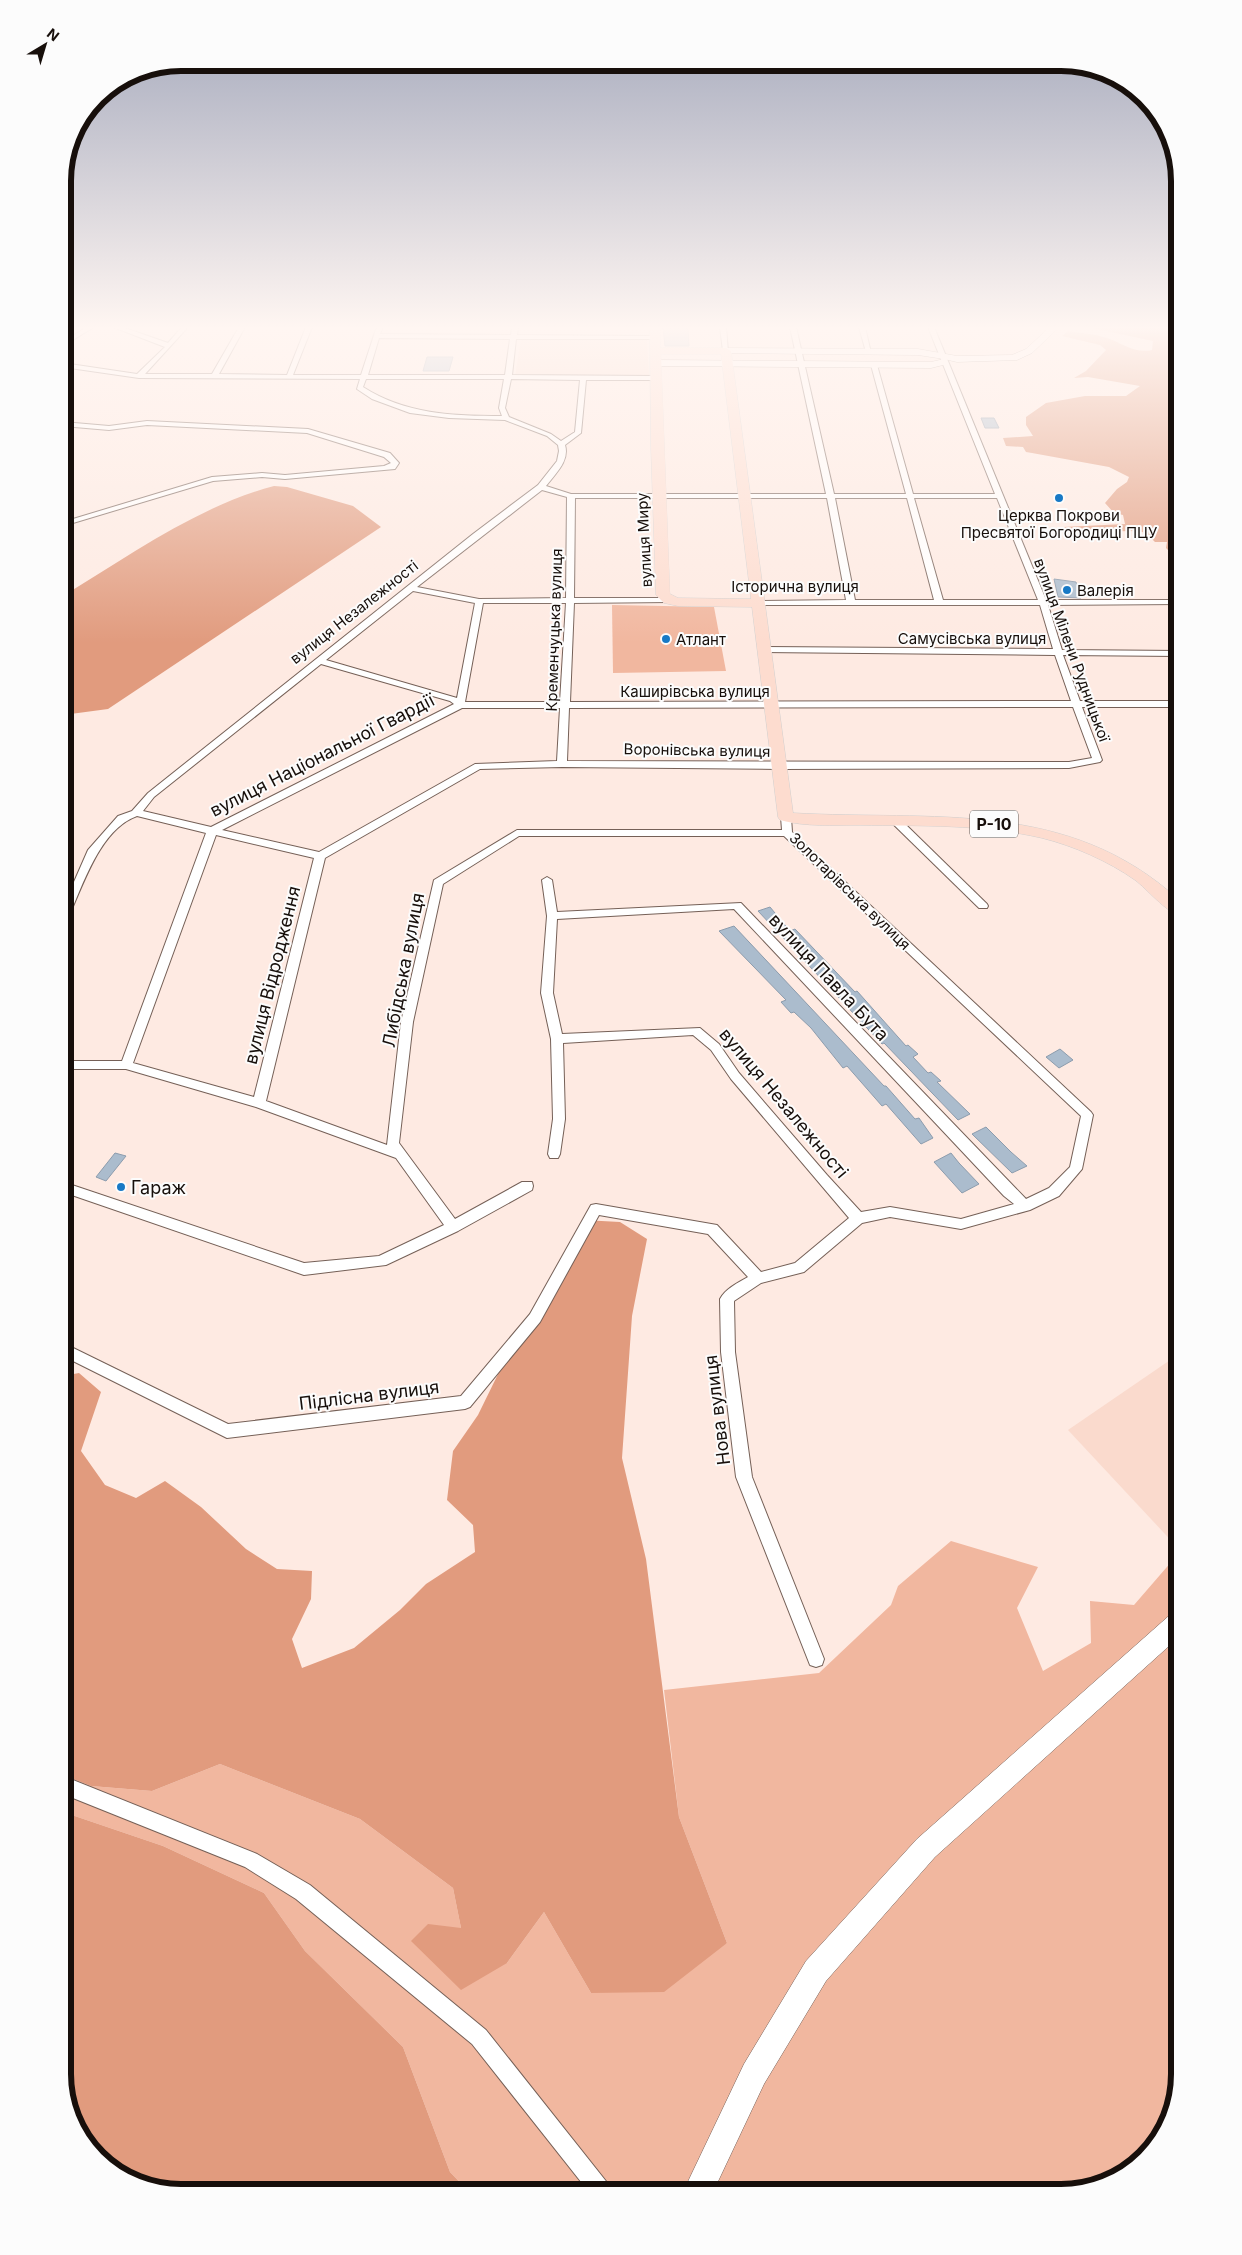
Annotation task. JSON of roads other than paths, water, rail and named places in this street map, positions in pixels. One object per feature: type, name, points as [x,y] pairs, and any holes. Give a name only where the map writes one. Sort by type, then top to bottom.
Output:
[{"type":"main road","name":"вулиця Миру","points":[[656,432],[663,594],[669,600]]},
{"type":"main road","name":"Золотарівська вулиця","points":[[735,432],[759,603],[786,825]]},
{"type":"main road","name":"Історична вулиця","points":[[669,600],[759,603]]},
{"type":"main road","name":"Р-10","points":[[786,825],[831,821],[896,821],[989,824],[1025,829],[1073,842],[1125,866],[1152,884],[1171,901]]},
{"type":"main road","points":[[702,2184],[754,2074],[816,1971],[926,1848],[1171,1630]]},
{"type":"street","points":[[71,522],[212,479],[262,475],[286,477],[392,467],[395,463],[387,455],[312,432]]},
{"type":"street","points":[[541,432],[561,444],[578,432]]},
{"type":"street","points":[[816,432],[851,603]]},
{"type":"street","points":[[893,432],[939,602]]},
{"type":"street","name":"вулиця Мілени Рудницької","points":[[973,432],[1043,602],[1058,652],[1097,760]]},
{"type":"street","name":"вулиця Незалежності","points":[[71,900],[92,852],[122,818],[136,813],[151,795],[541,487],[560,461],[563,451],[561,444]]},
{"type":"street","points":[[541,487],[571,496],[998,496]]},
{"type":"street","name":"Кременчуцька вулиця","points":[[562,764],[570,602],[571,496]]},
{"type":"street","name":"Історична вулиця","points":[[412,588],[445,596],[479,601],[669,600]]},
{"type":"street","name":"вулиця Національної Гвардії","points":[[126,1065],[212,831],[460,705],[479,601]]},
{"type":"street","name":"Історична вулиця","points":[[759,603],[1171,602]]},
{"type":"street","name":"Самусівська вулиця","points":[[765,650],[1171,653]]},
{"type":"street","name":"Каширівська вулиця","points":[[319,661],[453,699],[460,705],[1171,704]]},
{"type":"street","name":"Воронівська вулиця","points":[[320,856],[478,766],[562,764],[780,766],[1068,765],[1097,760]]},
{"type":"street","points":[[136,813],[320,856]]},
{"type":"street","points":[[896,821],[983,906]]},
{"type":"street","name":"Либідська вулиця","points":[[452,1227],[393,1144],[407,1022],[438,882],[518,833],[786,825]]},
{"type":"street","name":"Золотарівська вулиця","points":[[786,825],[1087,1116],[1076,1169],[1054,1192],[1026,1206]]},
{"type":"street","name":"вулиця Відродження","points":[[259,1103],[320,856]]},
{"type":"street","points":[[547,880],[552,916],[547,993],[556,1039],[559,1119],[554,1154]]},
{"type":"street","name":"вулиця Павла Бута","points":[[552,916],[737,905],[1009,1192],[1026,1206]]},
{"type":"street","name":"вулиця Незалежності","points":[[556,1039],[696,1031],[715,1047],[740,1082],[822,1179],[858,1218]]},
{"type":"street","points":[[71,1065],[126,1065],[259,1103],[401,1155]]},
{"type":"street","points":[[71,1190],[304,1269],[381,1261],[452,1227],[527,1186]]},
{"type":"street","points":[[858,1218],[890,1212],[961,1224],[1026,1206]]},
{"type":"street","name":"Підлісна вулиця","points":[[71,1353],[227,1431],[466,1402],[535,1318],[596,1208],[712,1229],[758,1278]]},
{"type":"street","name":"Нова вулиця","points":[[816,1659],[744,1477],[728,1352],[727,1299],[742,1287],[758,1278],[799,1268],[858,1218]]},
{"type":"street","points":[[71,1789],[251,1860],[303,1892],[479,2037],[596,2184]]},
{"type":"place","name":"Церква Покрови Пресвятої Богородиці ПЦУ","points":[[1059,498]]},
{"type":"place","name":"Валерія","points":[[1067,590]]},
{"type":"place","name":"Атлант","points":[[666,639]]},
{"type":"place","name":"Гараж","points":[[121,1187]]}]
